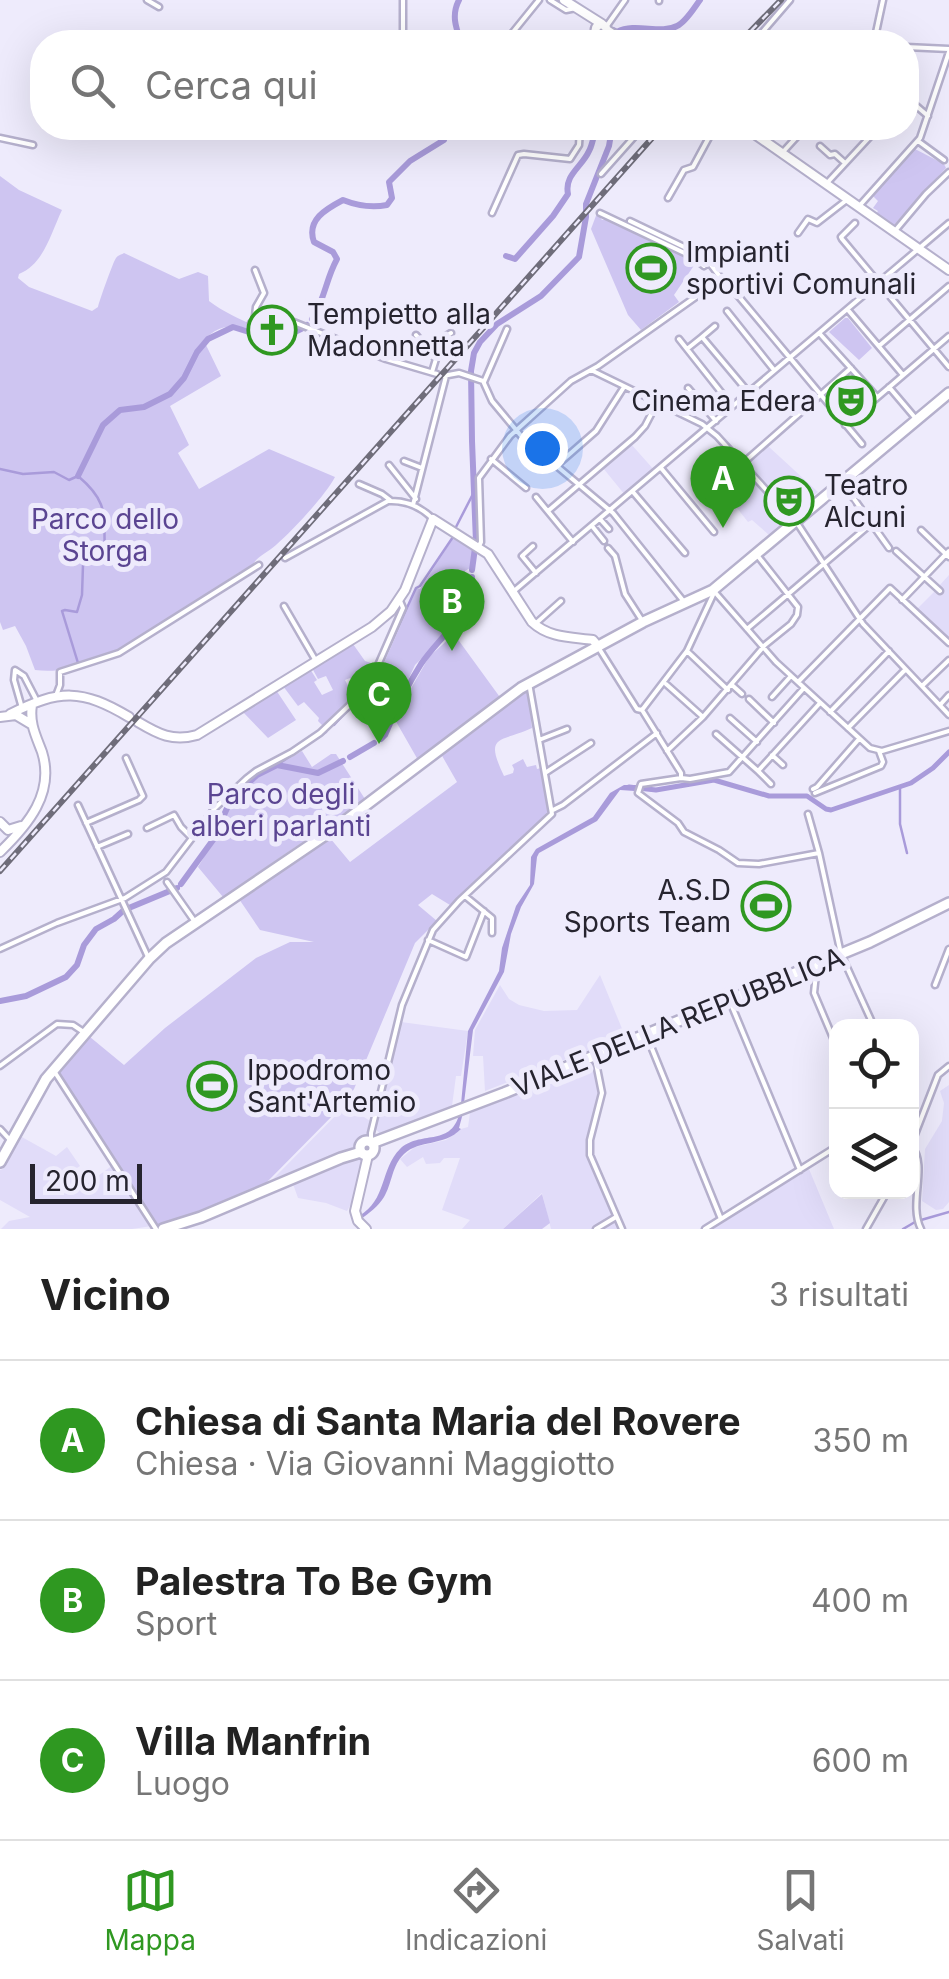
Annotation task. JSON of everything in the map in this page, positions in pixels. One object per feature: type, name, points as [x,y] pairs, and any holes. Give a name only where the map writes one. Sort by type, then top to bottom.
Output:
[{"type":"main road","points":[[0,1162],[52,1071],[166,942],[336,827],[529,684],[591,645],[713,590],[949,392]]},
{"type":"main road","name":"VIALE DELLA REPUBBLICA","points":[[368,1145],[817,964],[949,903]]},
{"type":"main road","name":"VIALE DELLA REPUBBLICA","points":[[159,1229],[201,1217],[368,1145],[403,1134]]},
{"type":"street","points":[[147,0],[158,7]]},
{"type":"street","points":[[403,0],[403,30]]},
{"type":"street","points":[[514,30],[538,0]]},
{"type":"street","points":[[550,0],[566,10],[580,9]]},
{"type":"street","points":[[564,0],[580,9],[601,30],[625,0]]},
{"type":"street","points":[[765,30],[790,0]]},
{"type":"street","points":[[877,30],[884,0]]},
{"type":"street","points":[[919,48],[949,51],[919,139]]},
{"type":"street","points":[[919,108],[928,116]]},
{"type":"street","points":[[0,138],[33,145]]},
{"type":"street","points":[[492,213],[518,155],[570,159],[579,140]]},
{"type":"street","points":[[601,174],[631,140]]},
{"type":"street","points":[[668,198],[707,140]]},
{"type":"street","points":[[764,140],[949,270]]},
{"type":"street","points":[[782,154],[794,140]]},
{"type":"street","points":[[826,184],[867,140]]},
{"type":"street","points":[[859,207],[918,142],[944,160]]},
{"type":"street","points":[[820,146],[845,163]]},
{"type":"street","points":[[894,232],[949,172]]},
{"type":"street","points":[[798,234],[808,219],[817,223],[848,199]]},
{"type":"street","points":[[600,213],[693,257],[704,266],[709,262]]},
{"type":"street","points":[[630,221],[694,250],[709,262],[862,444]]},
{"type":"street","points":[[855,223],[841,238],[949,367]]},
{"type":"street","points":[[513,592],[949,223]]},
{"type":"street","points":[[931,240],[931,258]]},
{"type":"street","points":[[255,270],[264,293],[252,324],[291,320],[386,359],[440,374],[457,372],[484,382],[490,398],[516,430],[610,510],[685,604]]},
{"type":"street","points":[[479,546],[478,480],[516,430],[571,380],[721,279]]},
{"type":"street","points":[[878,346],[949,286]]},
{"type":"street","points":[[848,309],[904,375]]},
{"type":"street","points":[[727,311],[775,371]]},
{"type":"street","points":[[687,350],[714,326]]},
{"type":"street","points":[[484,382],[507,330]]},
{"type":"street","points":[[427,347],[451,333]]},
{"type":"street","points":[[820,333],[876,398]]},
{"type":"street","points":[[414,502],[440,374],[436,359],[416,335]]},
{"type":"street","points":[[845,425],[949,336]]},
{"type":"street","points":[[702,337],[749,393]]},
{"type":"street","points":[[679,339],[733,407]]},
{"type":"street","points":[[742,464],[852,368]]},
{"type":"street","points":[[591,370],[708,428],[796,522],[860,619],[949,715]]},
{"type":"street","points":[[889,386],[917,420]]},
{"type":"street","points":[[556,466],[596,431],[624,387]]},
{"type":"street","points":[[688,388],[716,420]]},
{"type":"street","points":[[548,511],[640,432],[657,403]]},
{"type":"street","points":[[721,484],[717,472],[734,455]]},
{"type":"street","points":[[491,459],[526,488]]},
{"type":"street","points":[[404,462],[422,468]]},
{"type":"street","points":[[390,464],[414,502],[492,558],[534,625],[548,634],[591,645],[657,734],[681,778]]},
{"type":"street","points":[[660,468],[714,532]]},
{"type":"street","points":[[842,482],[889,548]]},
{"type":"street","points":[[359,484],[390,501]]},
{"type":"street","points":[[632,492],[685,553]]},
{"type":"street","points":[[536,496],[573,542]]},
{"type":"street","points":[[284,558],[373,508],[390,501],[414,502]]},
{"type":"street","points":[[0,718],[68,695],[94,698],[160,734],[181,738],[202,733],[378,622],[400,601],[435,519]]},
{"type":"street","points":[[600,519],[609,529]]},
{"type":"street","points":[[747,629],[872,522]]},
{"type":"street","points":[[592,526],[604,541]]},
{"type":"street","points":[[902,600],[948,554],[921,530]]},
{"type":"street","points":[[533,546],[522,556],[536,573]]},
{"type":"street","points":[[608,548],[615,556],[624,594],[643,622]]},
{"type":"street","points":[[896,551],[940,591]]},
{"type":"street","points":[[667,750],[703,718],[763,647],[796,618],[798,606],[756,554]]},
{"type":"street","points":[[55,698],[60,672],[120,653],[259,565]]},
{"type":"street","points":[[798,682],[890,588],[949,644]]},
{"type":"street","points":[[713,590],[791,676],[870,748],[879,751],[949,731]]},
{"type":"street","points":[[640,710],[687,651],[713,590]]},
{"type":"street","points":[[534,625],[561,600]]},
{"type":"street","points":[[0,949],[122,899],[166,872],[218,804],[246,778],[317,736],[358,697],[379,664],[402,608],[400,601]]},
{"type":"street","points":[[284,606],[316,661]]},
{"type":"street","points":[[687,651],[742,694]]},
{"type":"street","points":[[830,712],[888,651]]},
{"type":"street","points":[[922,686],[949,660]]},
{"type":"street","points":[[848,728],[906,669]]},
{"type":"street","points":[[0,850],[40,803],[46,780],[43,757],[31,724],[31,706],[24,676],[16,670],[14,680],[31,706]]},
{"type":"street","points":[[532,699],[542,676]]},
{"type":"street","points":[[772,697],[791,676]]},
{"type":"street","points":[[665,683],[703,718]]},
{"type":"street","points":[[366,1229],[357,1218],[355,1206],[368,1145],[402,1005],[428,940],[440,920],[553,810],[529,684]]},
{"type":"street","points":[[60,685],[68,695]]},
{"type":"street","points":[[804,688],[729,772],[639,786],[638,793],[684,832],[738,863],[759,864],[819,854]]},
{"type":"street","points":[[940,705],[949,695]]},
{"type":"street","points":[[749,699],[774,723]]},
{"type":"street","points":[[758,771],[820,703]]},
{"type":"street","points":[[10,714],[31,724]]},
{"type":"street","points":[[730,718],[757,742]]},
{"type":"street","points":[[538,740],[568,728]]},
{"type":"street","points":[[553,810],[657,734]]},
{"type":"street","points":[[716,734],[770,784]]},
{"type":"street","points":[[860,738],[814,791],[882,766],[879,751]]},
{"type":"street","points":[[546,773],[591,743]]},
{"type":"street","points":[[772,755],[783,765]]},
{"type":"street","points":[[86,823],[143,796],[126,758]]},
{"type":"street","points":[[78,804],[149,959]]},
{"type":"street","points":[[808,814],[841,954],[871,1019]]},
{"type":"street","points":[[147,828],[174,815],[180,828],[192,838]]},
{"type":"street","points":[[0,825],[12,830],[27,821]]},
{"type":"street","points":[[0,825],[0,850]]},
{"type":"street","points":[[97,847],[128,834]]},
{"type":"street","points":[[166,872],[168,882],[195,922]]},
{"type":"street","points":[[159,877],[168,882]]},
{"type":"street","points":[[465,896],[494,919],[492,933]]},
{"type":"street","points":[[428,940],[466,957],[484,911]]},
{"type":"street","points":[[934,984],[949,949]]},
{"type":"street","points":[[817,964],[813,988],[829,1028]]},
{"type":"street","points":[[729,1000],[800,1170]]},
{"type":"street","points":[[0,1066],[58,1024],[85,1032]]},
{"type":"street","points":[[646,1034],[721,1219]]},
{"type":"street","points":[[594,1056],[602,1092],[590,1155],[622,1229]]},
{"type":"street","points":[[920,1122],[938,1074],[949,1066]]},
{"type":"street","points":[[52,1071],[159,1229]]},
{"type":"street","points":[[0,1130],[11,1141]]},
{"type":"street","points":[[706,1229],[829,1151]]},
{"type":"street","points":[[866,1229],[883,1199]]},
{"type":"street","points":[[917,1199],[921,1229]]},
{"type":"street","points":[[596,1229],[616,1217]]},
{"type":"shaded area","points":[[631,444],[655,471],[625,495],[603,468]]},
{"type":"shaded area","points":[[768,446],[818,492],[792,513],[747,464]]},
{"type":"shaded area","points":[[748,474],[788,517],[769,535],[752,520],[748,522],[730,499],[736,490],[738,494]]},
{"type":"shaded area","points":[[949,575],[949,641],[916,610],[936,590],[925,579],[938,587]]},
{"type":"shaded area","points":[[624,785],[636,785],[635,791],[620,790],[597,821],[539,853],[534,884],[511,934],[504,972],[473,1030],[461,1104],[468,1031],[499,971],[516,906],[530,885],[531,857],[536,849],[593,817],[610,793]]},
{"type":"shaded area","points":[[600,975],[625,1036],[485,1091],[483,1056],[473,1056],[475,1030],[500,985],[509,999],[519,1005],[544,1011],[577,1010]]},
{"type":"shaded area","points":[[401,1022],[468,1031],[461,1076],[456,1076],[452,1106],[380,1134],[375,1128]]},
{"type":"shaded area","points":[[593,1061],[599,1091],[587,1157],[619,1229],[551,1229],[542,1193],[503,1229],[462,1229],[470,1220],[442,1210],[460,1158],[426,1164],[423,1157],[407,1167],[400,1159],[415,1147],[446,1140],[468,1127],[470,1113]]},
{"type":"shaded area","points":[[949,1085],[949,1202],[936,1210],[922,1201],[925,1149],[942,1121],[944,1103],[940,1091]]},
{"type":"shaded area","points":[[346,1105],[370,1121],[367,1137],[347,1151],[273,1179]]},
{"type":"shaded area","points":[[463,1113],[461,1129],[454,1135],[404,1154],[384,1197],[361,1219],[359,1216],[374,1202],[400,1149],[449,1131]]},
{"type":"shaded area","points":[[20,1136],[56,1156],[67,1147],[87,1184],[113,1165],[152,1226],[1,1229],[9,1221],[30,1217],[0,1200],[0,1170]]},
{"type":"shaded area","points":[[358,1158],[362,1161],[347,1211],[298,1198],[293,1184]]},
{"type":"shaded area","points":[[809,1169],[834,1229],[711,1229],[746,1207]]},
{"type":"green space","points":[[915,149],[946,168],[893,226],[876,214],[878,211],[873,208],[878,201],[872,195]]},
{"type":"green space","name":"Parco dello Storga","points":[[0,176],[19,190],[62,210],[41,255],[19,274],[18,278],[29,287],[92,311],[98,307],[116,258],[124,253],[179,279],[198,272],[208,276],[209,301],[270,336],[230,326],[213,332],[196,349],[201,351],[206,345],[221,376],[170,406],[189,445],[178,453],[199,489],[269,449],[335,477],[300,522],[252,566],[128,646],[81,666],[58,670],[35,670],[15,626],[3,630],[0,622]]},
{"type":"green space","name":"Impianti sportivi Comunali","points":[[597,213],[602,220],[610,219],[697,261],[674,295],[679,302],[641,330],[628,315],[591,229]]},
{"type":"green space","points":[[845,318],[872,348],[859,360],[829,332]]},
{"type":"green space","points":[[456,534],[474,547],[470,568],[465,571],[465,578],[470,580],[467,599],[439,641],[415,665],[385,723],[378,708],[373,711],[359,702],[379,674],[417,588],[420,589]]},
{"type":"green space","points":[[454,634],[502,700],[418,760],[394,718],[429,657]]},
{"type":"green space","points":[[353,644],[365,661],[377,665],[359,693],[350,678],[345,680],[354,697],[323,726],[304,702],[298,706],[283,686],[310,669],[322,695],[333,690],[326,676],[318,679],[312,668]]},
{"type":"green space","points":[[276,690],[296,720],[268,738],[242,711]]},
{"type":"green space","name":"Ippodromo Sant'Artemio","points":[[528,691],[532,728],[498,742],[495,753],[504,776],[513,773],[512,765],[523,759],[527,767],[541,768],[550,812],[450,905],[432,894],[418,905],[437,921],[415,943],[346,1102],[266,1183],[198,1213],[157,1225],[58,1072],[90,1037],[124,1065],[256,958],[290,942],[314,942],[260,930],[239,899],[330,838],[350,862],[457,782],[441,754]]},
{"type":"green space","name":"Parco degli alberi parlanti","points":[[302,751],[312,767],[336,754],[365,799],[223,897],[198,867],[226,810],[245,787]]},
{"type":"green space","points":[[542,1194],[550,1223],[542,1229],[503,1229]]},
{"type":"waterway","points":[[457,30],[459,0]]},
{"type":"waterway","points":[[622,30],[677,26],[700,0]]},
{"type":"waterway","points":[[312,319],[337,259],[333,252],[314,242],[315,221],[343,200],[365,206],[387,205],[392,198],[389,182],[410,161],[444,140]]},
{"type":"waterway","points":[[506,256],[515,259],[553,216],[568,194],[571,176],[593,140]]},
{"type":"waterway","points":[[476,542],[471,371],[474,353],[497,324],[541,296],[579,257],[586,204],[610,140]]},
{"type":"waterway","points":[[78,476],[103,425],[120,410],[144,407],[170,394],[208,339],[233,327],[275,340],[307,325]]},
{"type":"waterway","points":[[0,469],[23,474],[54,472],[69,480],[78,476],[100,502],[105,555],[102,560],[83,565],[77,612],[62,611],[78,663]]},
{"type":"waterway","points":[[456,527],[475,490]]},
{"type":"waterway","points":[[334,725],[368,688],[416,588],[455,534]]},
{"type":"waterway","points":[[472,570],[475,548]]},
{"type":"waterway","points":[[381,739],[421,664],[461,613],[472,577]]},
{"type":"waterway","points":[[277,765],[326,732]]},
{"type":"waterway","points":[[350,757],[374,743]]},
{"type":"waterway","points":[[629,787],[656,790],[714,780],[769,796],[807,796],[831,810],[911,783],[949,752]]},
{"type":"waterway","points":[[181,884],[213,840],[231,799],[257,775],[277,765],[318,773],[343,761]]},
{"type":"waterway","points":[[900,787],[900,824],[907,853]]},
{"type":"waterway","points":[[0,1001],[26,996],[66,977],[96,929],[124,910],[177,888]]},
{"type":"waterway","points":[[921,1220],[949,1212]]},
{"type":"waterway","points":[[903,1229],[915,1222]]},
{"type":"railway","points":[[752,30],[781,0]]},
{"type":"railway","points":[[0,871],[650,140]]},
{"type":"place","name":"Impianti sportivi Comunali","points":[[651,268]]},
{"type":"place","name":"Tempietto alla Madonnetta","points":[[272,330]]},
{"type":"place","name":"Cinema Edera","points":[[851,401]]},
{"type":"place","name":"Teatro Alcuni","points":[[789,501]]},
{"type":"place","name":"Chiesa di Santa Maria del Rovere","points":[[723,528]]},
{"type":"place","name":"Palestra To Be Gym","points":[[452,651]]},
{"type":"place","name":"Villa Manfrin","points":[[379,744]]},
{"type":"place","name":"A.S.D Sports Team","points":[[766,906]]},
{"type":"place","name":"Ippodromo Sant'Artemio","points":[[212,1086]]}]
